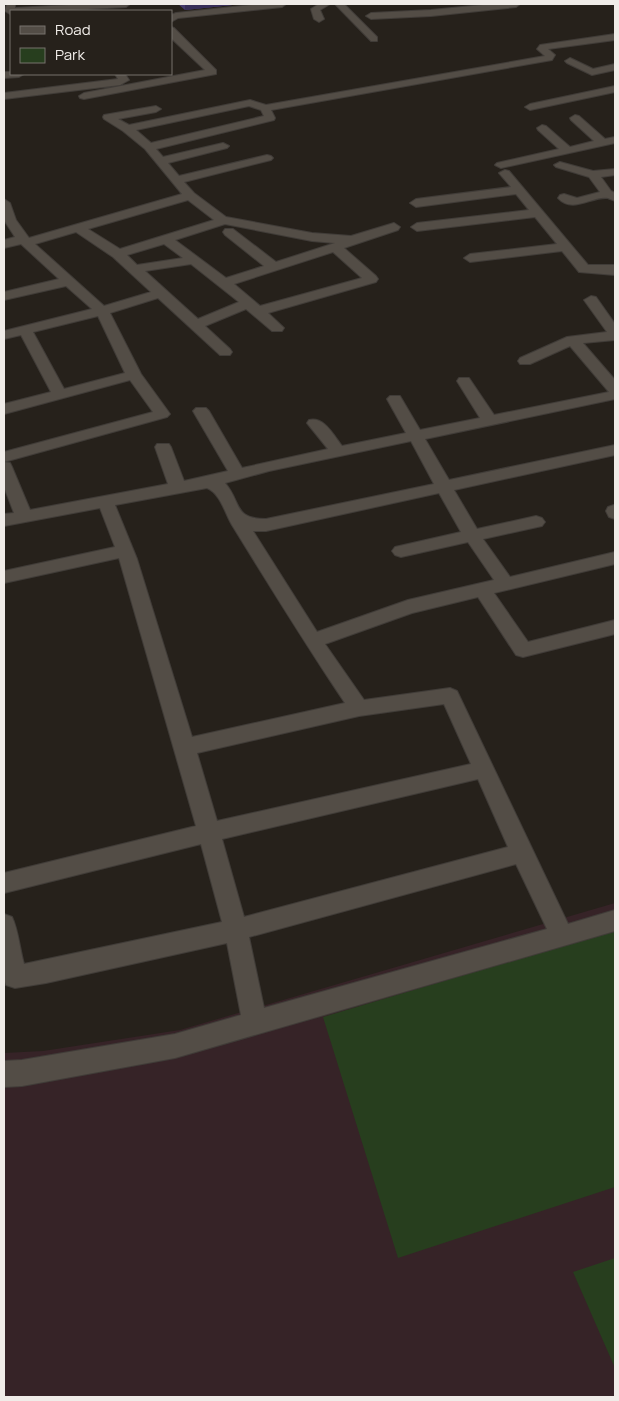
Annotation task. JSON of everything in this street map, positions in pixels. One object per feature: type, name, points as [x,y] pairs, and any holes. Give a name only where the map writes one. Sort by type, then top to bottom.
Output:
[{"type":"street","points":[[26,10],[121,4]]},
{"type":"street","points":[[173,15],[236,6],[282,4]]},
{"type":"street","points":[[319,19],[315,9],[326,4]]},
{"type":"street","points":[[340,4],[374,39]]},
{"type":"street","points":[[370,4],[387,14]]},
{"type":"street","points":[[371,16],[431,14],[516,4]]},
{"type":"street","points":[[127,129],[250,103],[265,108],[550,58],[550,55],[542,49],[543,47],[615,33]]},
{"type":"street","points":[[84,96],[212,72],[175,41]]},
{"type":"street","points":[[570,61],[592,72],[615,67]]},
{"type":"street","points":[[4,96],[120,82],[124,80],[121,75]]},
{"type":"street","points":[[530,106],[613,86]]},
{"type":"street","points":[[149,147],[270,118],[265,108]]},
{"type":"street","points":[[156,109],[108,117],[127,129],[149,147],[190,196],[221,220],[312,237],[352,240]]},
{"type":"street","points":[[575,118],[605,149]]},
{"type":"street","points":[[542,128],[568,151]]},
{"type":"street","points":[[592,153],[605,149],[615,140]]},
{"type":"street","points":[[160,161],[222,146]]},
{"type":"street","points":[[605,149],[568,151],[503,169],[564,247],[584,269],[614,269],[615,271]]},
{"type":"street","points":[[176,180],[267,158]]},
{"type":"street","points":[[560,165],[593,175],[615,172]]},
{"type":"street","points":[[593,175],[611,195]]},
{"type":"street","points":[[442,224],[421,202],[520,190]]},
{"type":"street","points":[[564,198],[577,202],[611,195]]},
{"type":"street","points":[[4,244],[78,228],[190,196]]},
{"type":"street","points":[[4,203],[10,220],[25,240],[102,311],[134,375],[162,414],[4,457]]},
{"type":"street","points":[[417,227],[538,213]]},
{"type":"street","points":[[118,254],[223,221],[221,220]]},
{"type":"street","points":[[78,228],[118,254],[225,352]]},
{"type":"street","points":[[224,283],[352,240],[394,228]]},
{"type":"street","points":[[229,232],[274,267]]},
{"type":"street","points":[[166,239],[254,307],[277,328]]},
{"type":"street","points":[[196,325],[254,307],[371,279],[335,247]]},
{"type":"street","points":[[470,258],[564,247]]},
{"type":"street","points":[[134,269],[194,260]]},
{"type":"street","points":[[4,296],[70,281]]},
{"type":"street","points":[[4,335],[102,311],[161,294]]},
{"type":"street","points":[[525,361],[572,340],[615,335],[590,300]]},
{"type":"street","points":[[25,330],[60,395]]},
{"type":"street","points":[[572,340],[615,389]]},
{"type":"street","points":[[4,409],[134,375]]},
{"type":"street","points":[[464,382],[490,420]]},
{"type":"street","points":[[4,520],[177,486],[209,482],[338,451],[615,395]]},
{"type":"street","points":[[395,399],[472,536],[506,584]]},
{"type":"street","points":[[201,410],[238,474]]},
{"type":"street","points":[[315,423],[338,451]]},
{"type":"street","points":[[163,447],[177,486]]},
{"type":"street","points":[[236,517],[247,525],[266,525],[615,450]]},
{"type":"street","points":[[4,467],[24,516]]},
{"type":"street","points":[[209,482],[220,487],[236,517],[313,641],[359,708]]},
{"type":"street","points":[[106,500],[125,551],[210,832],[236,930],[255,1023]]},
{"type":"street","points":[[401,551],[536,522]]},
{"type":"street","points":[[4,577],[125,551]]},
{"type":"street","points":[[313,641],[408,607],[615,558]]},
{"type":"street","points":[[483,590],[523,650],[615,627]]},
{"type":"street","points":[[185,746],[359,708],[450,696],[562,936]]},
{"type":"street","points":[[4,884],[210,832],[484,769]]},
{"type":"street","points":[[4,925],[9,977],[46,972],[236,930],[522,853]]},
{"type":"street","points":[[4,1074],[22,1073],[175,1046],[615,921]]},
{"type":"shaded area","points":[[615,903],[615,1397],[4,1397],[4,1053],[43,1051],[180,1030]]},
{"type":"green space","points":[[615,930],[615,1187],[398,1258],[323,1017]]},
{"type":"green space","points":[[615,1258],[615,1368],[573,1272]]}]
